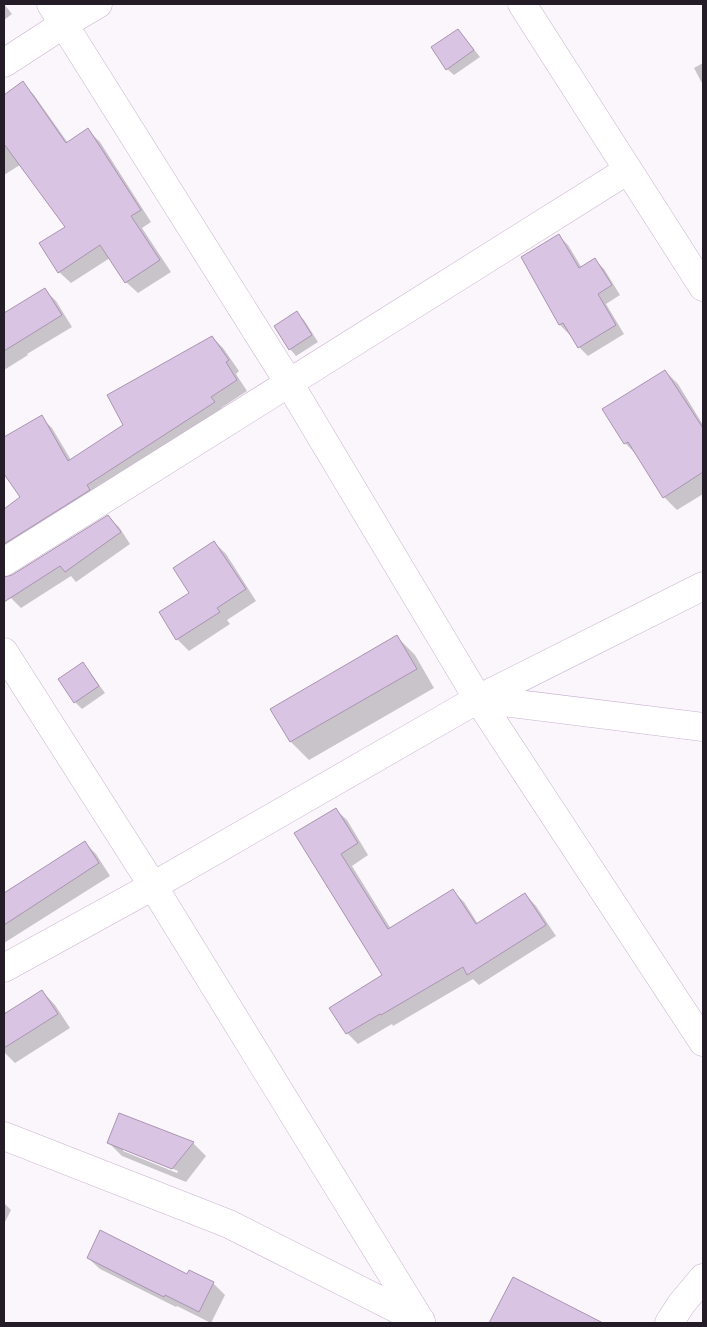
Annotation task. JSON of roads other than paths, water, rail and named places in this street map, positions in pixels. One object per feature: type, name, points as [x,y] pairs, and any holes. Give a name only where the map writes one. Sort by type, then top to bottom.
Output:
[{"type":"street","points":[[4,63],[57,14],[98,4]]},
{"type":"street","points":[[522,4],[703,287]]},
{"type":"street","points":[[57,14],[289,383],[478,699],[703,1042]]},
{"type":"street","points":[[4,562],[628,170]]},
{"type":"street","points":[[4,968],[153,886],[478,699],[703,586]]},
{"type":"street","points":[[4,652],[153,886],[423,1322]]},
{"type":"street","points":[[478,699],[703,727]]},
{"type":"street","points":[[4,1136],[229,1224],[423,1322]]},
{"type":"street","points":[[669,1323],[682,1303],[703,1278]]}]
